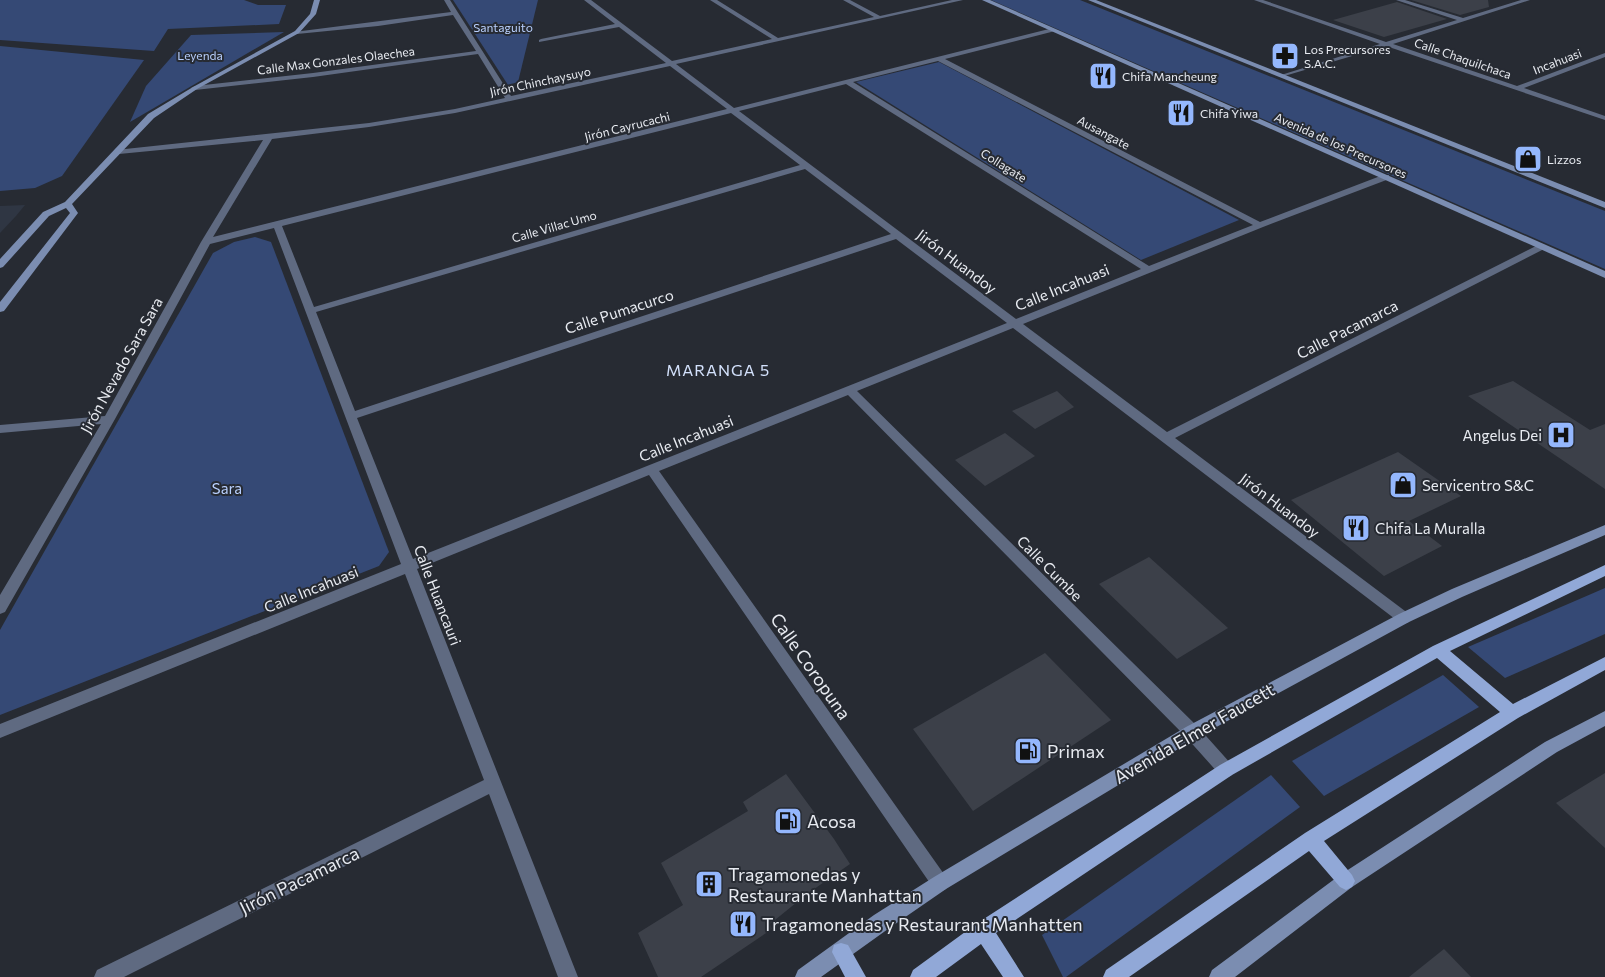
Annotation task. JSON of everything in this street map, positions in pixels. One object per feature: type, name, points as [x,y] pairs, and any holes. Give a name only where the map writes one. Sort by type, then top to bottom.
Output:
[{"type":"main road","points":[[0,265],[46,214],[68,204],[151,116],[195,88],[297,32],[311,19],[317,0]]},
{"type":"main road","name":"Avenida de los Precursores","points":[[985,0],[1605,275]]},
{"type":"main road","points":[[1091,0],[1605,206]]},
{"type":"main road","points":[[0,309],[74,213],[68,204]]},
{"type":"main road","name":"Avenida Elmer Faucett","points":[[805,977],[881,922],[940,883],[1192,732],[1404,618],[1457,593],[1605,530]]},
{"type":"main road","points":[[920,977],[983,931],[1226,770],[1438,650],[1605,570]]},
{"type":"main road","points":[[1438,650],[1512,713]]},
{"type":"main road","points":[[1113,977],[1311,838],[1512,713],[1605,663]]},
{"type":"main road","points":[[1219,977],[1346,881],[1551,747],[1605,718]]},
{"type":"main road","points":[[1311,838],[1346,881]]},
{"type":"main road","points":[[983,931],[1014,977]]},
{"type":"main road","points":[[840,952],[856,977]]},
{"type":"street","points":[[446,0],[510,100]]},
{"type":"street","name":"Jirón Huandoy","points":[[587,0],[1404,618]]},
{"type":"street","points":[[713,0],[776,40]]},
{"type":"street","points":[[846,0],[880,18]]},
{"type":"street","name":"Jirón Chinchaysuyo","points":[[119,152],[369,125],[510,100],[960,0]]},
{"type":"street","name":"Calle Chaquilchaca","points":[[1257,0],[1605,118]]},
{"type":"street","points":[[1400,0],[1464,20]]},
{"type":"street","points":[[1283,76],[1527,0]]},
{"type":"street","points":[[297,32],[370,25],[455,13]]},
{"type":"street","points":[[541,41],[620,25]]},
{"type":"street","name":"Jirón Cayrucachi","points":[[206,242],[1053,30]]},
{"type":"street","name":"Calle Max Gonzales Olaechea","points":[[195,88],[313,75],[479,52]]},
{"type":"street","name":"Incahuasi","points":[[1518,88],[1605,55]]},
{"type":"street","name":"Ausangate","points":[[938,58],[1260,225]]},
{"type":"street","points":[[1593,60],[1605,63]]},
{"type":"street","name":"Collagate","points":[[846,81],[1149,270]]},
{"type":"street","name":"Jirón Nevado Sara Sara","points":[[0,608],[109,419],[206,242],[269,137]]},
{"type":"street","name":"Calle Villac Umo","points":[[310,311],[806,166]]},
{"type":"street","name":"Calle Incahuasi","points":[[0,731],[1260,225],[1386,177]]},
{"type":"street","name":"Calle Huancauri","points":[[277,225],[568,977]]},
{"type":"street","name":"Calle Pumacurco","points":[[351,416],[898,235]]},
{"type":"street","name":"Calle Pacamarca","points":[[1166,438],[1542,246]]},
{"type":"street","name":"Calle Cumbe","points":[[849,390],[1192,732],[1226,770]]},
{"type":"street","points":[[0,429],[109,419]]},
{"type":"street","name":"Calle Coropuna","points":[[652,470],[940,883]]},
{"type":"street","name":"Jirón Pacamarca","points":[[104,977],[493,784]]},
{"type":"shaded area","points":[[25,205],[16,216],[0,233],[0,206]]},
{"type":"green space","points":[[0,0],[244,0],[258,5],[286,5],[279,24],[168,29],[154,51],[0,40]]},
{"type":"green space","name":"Santaguito","points":[[453,0],[538,0],[518,82],[508,85]]},
{"type":"green space","points":[[991,0],[1080,0],[1605,211],[1605,269]]},
{"type":"green space","name":"Leyenda","points":[[284,32],[130,122],[146,86],[191,35]]},
{"type":"green space","points":[[0,46],[144,60],[62,176],[35,188],[0,191]]},
{"type":"green space","points":[[939,62],[1239,220],[1141,260],[856,82]]},
{"type":"green space","name":"Sara","points":[[255,237],[271,242],[389,552],[379,566],[0,715],[0,630],[213,253],[234,242]]},
{"type":"green space","points":[[1605,588],[1605,634],[1505,678],[1468,647]]},
{"type":"green space","points":[[1443,675],[1479,707],[1324,796],[1292,761]]},
{"type":"green space","points":[[1271,775],[1300,807],[1066,977],[1063,977],[1042,935]]},
{"type":"building","points":[[1411,0],[1488,0],[1489,7],[1460,15]]},
{"type":"building","points":[[1397,2],[1447,19],[1384,37],[1333,20]]},
{"type":"building","name":"Angelus Dei","points":[[1513,381],[1590,430],[1605,424],[1605,489],[1468,396]]},
{"type":"building","points":[[1057,391],[1074,407],[1035,429],[1012,411]]},
{"type":"building","points":[[1005,433],[1035,456],[985,486],[955,460]]},
{"type":"building","points":[[1398,452],[1461,496],[1409,521],[1442,546],[1384,576],[1291,500]]},
{"type":"building","points":[[1149,557],[1228,628],[1177,659],[1099,584]]},
{"type":"building","points":[[1045,653],[1111,720],[973,811],[913,729]]},
{"type":"building","points":[[1605,773],[1605,848],[1556,803]]},
{"type":"building","points":[[786,774],[850,864],[807,894],[770,924],[772,929],[701,977],[658,977],[638,933],[683,905],[661,863],[748,811],[743,802]]},
{"type":"building","points":[[1444,949],[1471,977],[1409,977]]},
{"type":"place","name":"Los Precursores S.A.C.","points":[[1285,56]]},
{"type":"place","name":"Chifa Mancheung","points":[[1103,76]]},
{"type":"place","name":"Chifa Yiwa","points":[[1181,113]]},
{"type":"place","name":"Lizzos","points":[[1528,159]]},
{"type":"place","name":"Angelus Dei","points":[[1561,435]]},
{"type":"place","name":"Servicentro S&C","points":[[1403,485]]},
{"type":"place","name":"Chifa La Muralla","points":[[1356,528]]},
{"type":"place","name":"Primax","points":[[1028,751]]},
{"type":"place","name":"Acosa","points":[[788,821]]},
{"type":"place","name":"Tragamonedas y Restaurante Manhattan","points":[[709,884]]},
{"type":"place","name":"Tragamonedas y Restaurant Manhatten","points":[[743,924]]},
{"type":"district","name":"MARANGA 5","points":[[718,369]]}]
